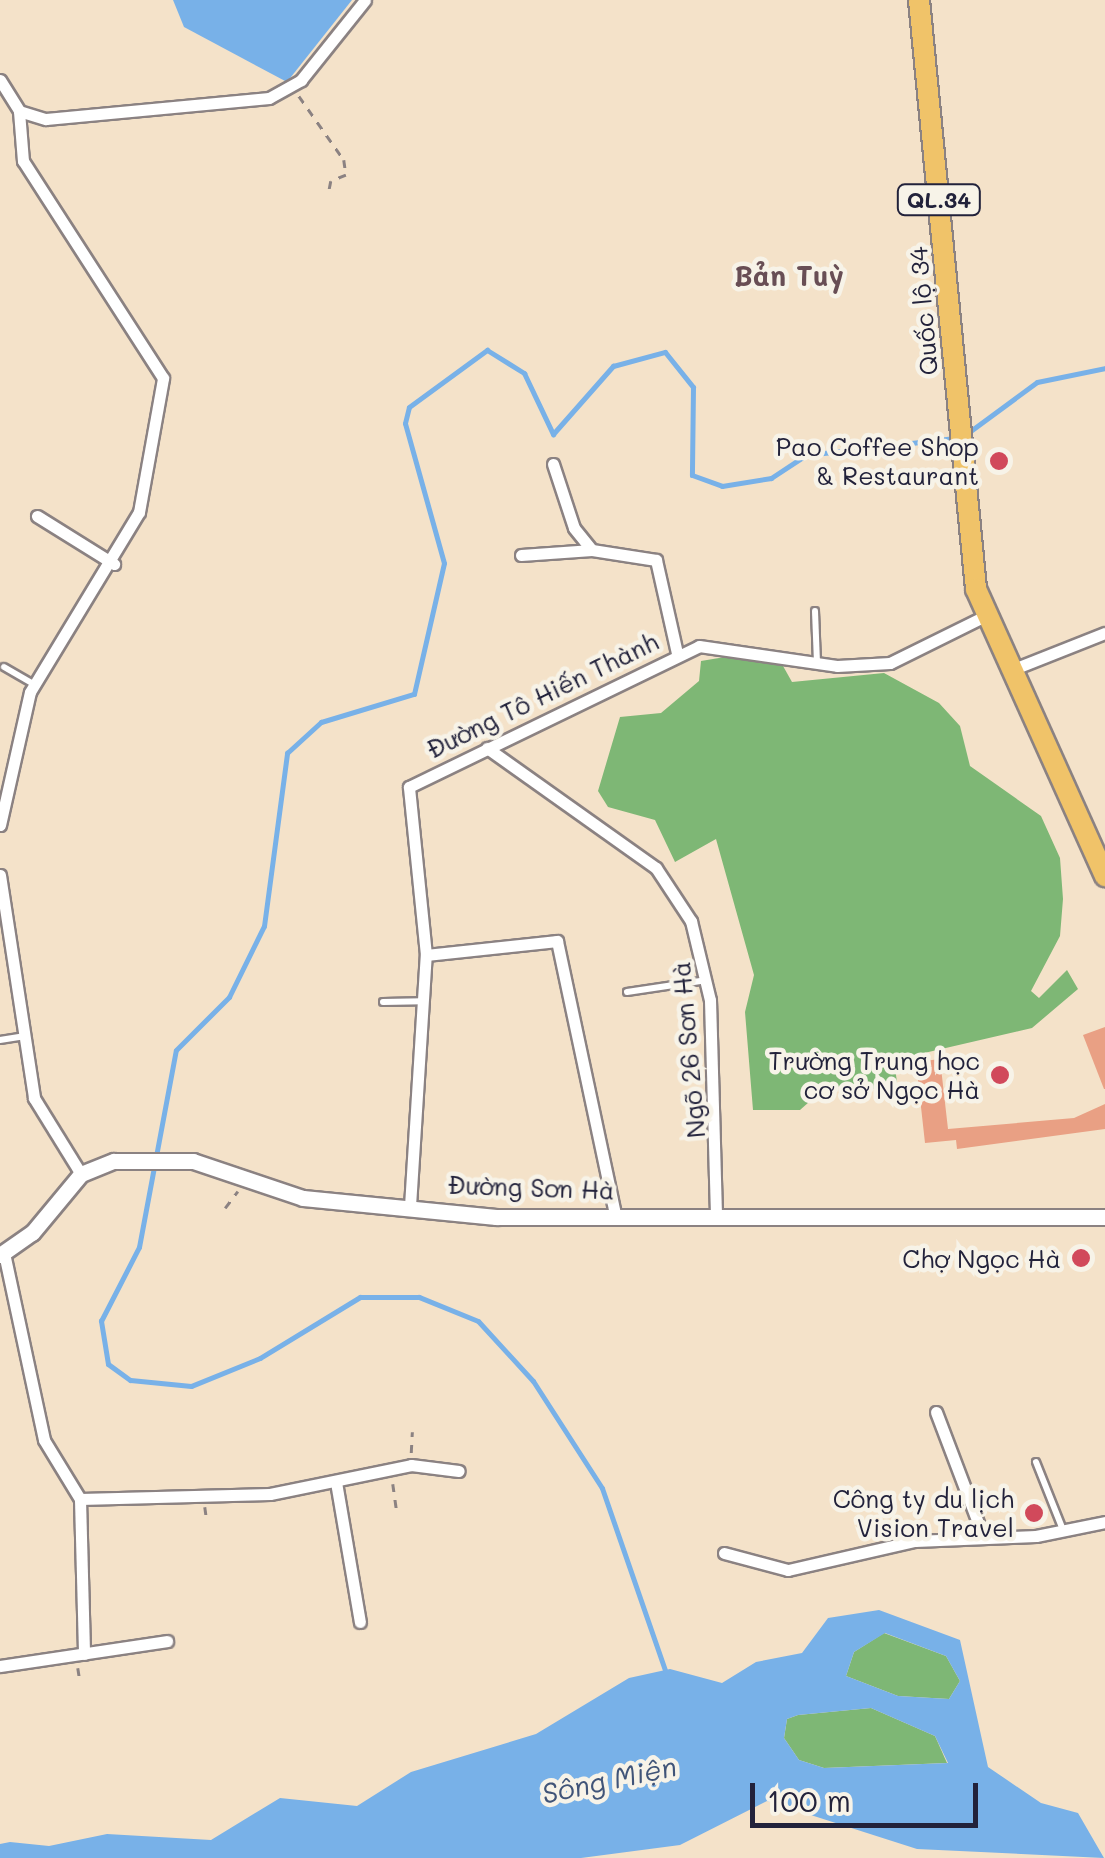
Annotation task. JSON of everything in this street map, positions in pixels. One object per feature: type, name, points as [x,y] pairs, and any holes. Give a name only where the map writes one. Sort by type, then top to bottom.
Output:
[{"type":"highway","name":"Quốc lộ 34","points":[[919,0],[960,452],[983,617]]},
{"type":"highway","name":"QL.34","points":[[983,617],[1105,876]]},
{"type":"street","points":[[19,111],[54,119],[244,103],[292,87],[365,0]]},
{"type":"street","points":[[0,80],[19,111],[23,161],[164,378],[149,426],[148,485],[114,564],[34,685],[13,740],[0,825]]},
{"type":"street","points":[[553,464],[574,528],[592,550]]},
{"type":"street","points":[[37,516],[114,564]]},
{"type":"street","points":[[521,556],[592,550],[656,560],[678,653]]},
{"type":"street","name":"Đường Tô Hiến Thành","points":[[410,1206],[426,955],[409,788],[678,653],[726,644],[817,662],[890,663],[983,617]]},
{"type":"street","points":[[1007,672],[1105,634]]},
{"type":"street","name":"Ngõ 26 Sơn Hà","points":[[486,748],[663,874],[700,944],[708,980],[716,1212]]},
{"type":"street","points":[[0,875],[3,919],[41,1117],[81,1174]]},
{"type":"street","points":[[426,955],[557,941],[615,1215]]},
{"type":"street","name":"Đường Sơn Hà","points":[[2,1254],[81,1174],[114,1161],[177,1160],[302,1198],[410,1206],[615,1215],[716,1212],[1105,1217]]},
{"type":"street","points":[[2,1254],[44,1440],[80,1499],[84,1654]]},
{"type":"street","points":[[936,1412],[982,1536]]},
{"type":"street","points":[[80,1499],[270,1494],[411,1465],[460,1471]]},
{"type":"street","points":[[336,1482],[360,1622]]},
{"type":"street","points":[[724,1552],[788,1570],[982,1536],[1064,1531],[1105,1522]]},
{"type":"street","points":[[0,1666],[167,1641]]},
{"type":"lane","points":[[816,611],[817,662]]},
{"type":"lane","points":[[4,667],[34,685]]},
{"type":"lane","points":[[627,992],[708,980]]},
{"type":"lane","points":[[383,1002],[424,1001]]},
{"type":"lane","points":[[0,1040],[24,1036]]},
{"type":"lane","points":[[1036,1462],[1064,1531]]},
{"type":"path","points":[[292,87],[344,160],[346,174],[331,182],[328,196]]},
{"type":"path","points":[[411,1465],[412,1432]]},
{"type":"path","points":[[390,1470],[397,1512]]},
{"type":"green space","points":[[731,656],[783,666],[792,682],[884,673],[939,703],[960,726],[970,766],[1041,816],[1060,858],[1060,936],[1031,991],[1039,998],[1067,970],[1078,989],[1032,1028],[894,1060],[898,1090],[827,1086],[800,1110],[753,1110],[745,1012],[754,975],[716,839],[675,862],[655,820],[608,807],[598,791],[620,717],[661,713],[699,681],[701,661]]},
{"type":"green space","points":[[884,1633],[946,1656],[960,1681],[949,1699],[898,1696],[846,1676],[854,1652]]},
{"type":"green space","points":[[871,1708],[935,1736],[947,1763],[824,1768],[799,1760],[784,1738],[787,1719],[798,1715]]},
{"type":"water","points":[[173,0],[352,0],[287,82],[184,27]]},
{"type":"water","name":"Sông Miện","points":[[879,1610],[960,1640],[988,1767],[1041,1803],[1078,1813],[1104,1858],[917,1849],[767,1801],[680,1845],[581,1858],[0,1858],[0,1844],[10,1842],[49,1846],[107,1834],[211,1840],[280,1798],[357,1806],[411,1772],[536,1734],[629,1678],[670,1669],[722,1683],[756,1662],[802,1653],[828,1618]],"holes":[[[885,1633],[946,1656],[960,1681],[949,1699],[898,1696],[846,1676],[854,1652]],[[871,1708],[935,1736],[948,1763],[824,1768],[799,1760],[784,1738],[787,1719],[798,1715]]]},
{"type":"building","points":[[1105,1027],[1105,1089],[1104,1089],[1083,1035]]},
{"type":"building","points":[[940,1059],[948,1129],[1074,1118],[1105,1104],[1105,1129],[957,1149],[956,1140],[925,1143],[916,1062]]},
{"type":"waterway","points":[[666,1673],[602,1488],[533,1381],[478,1321],[419,1297],[360,1297],[260,1358],[191,1386],[130,1380],[108,1364],[101,1321],[139,1247],[176,1050],[229,997],[264,926],[287,753],[321,722],[414,694],[444,563],[405,423],[409,407],[487,350],[524,373],[553,434],[613,366],[665,352],[693,387],[692,475],[722,486],[771,478],[806,455],[955,438]]},
{"type":"waterway","points":[[965,435],[1037,382],[1105,368]]},
{"type":"place","name":"Pao Coffee Shop & Restaurant","points":[[999,461]]},
{"type":"place","name":"Trường Trung học cơ sở Ngọc Hà","points":[[1000,1075]]},
{"type":"place","name":"Chợ Ngọc Hà","points":[[1081,1258]]},
{"type":"place","name":"Công ty du lịch Vision Travel","points":[[1034,1513]]},
{"type":"district","name":"Bản Tuỳ","points":[[789,275]]}]
